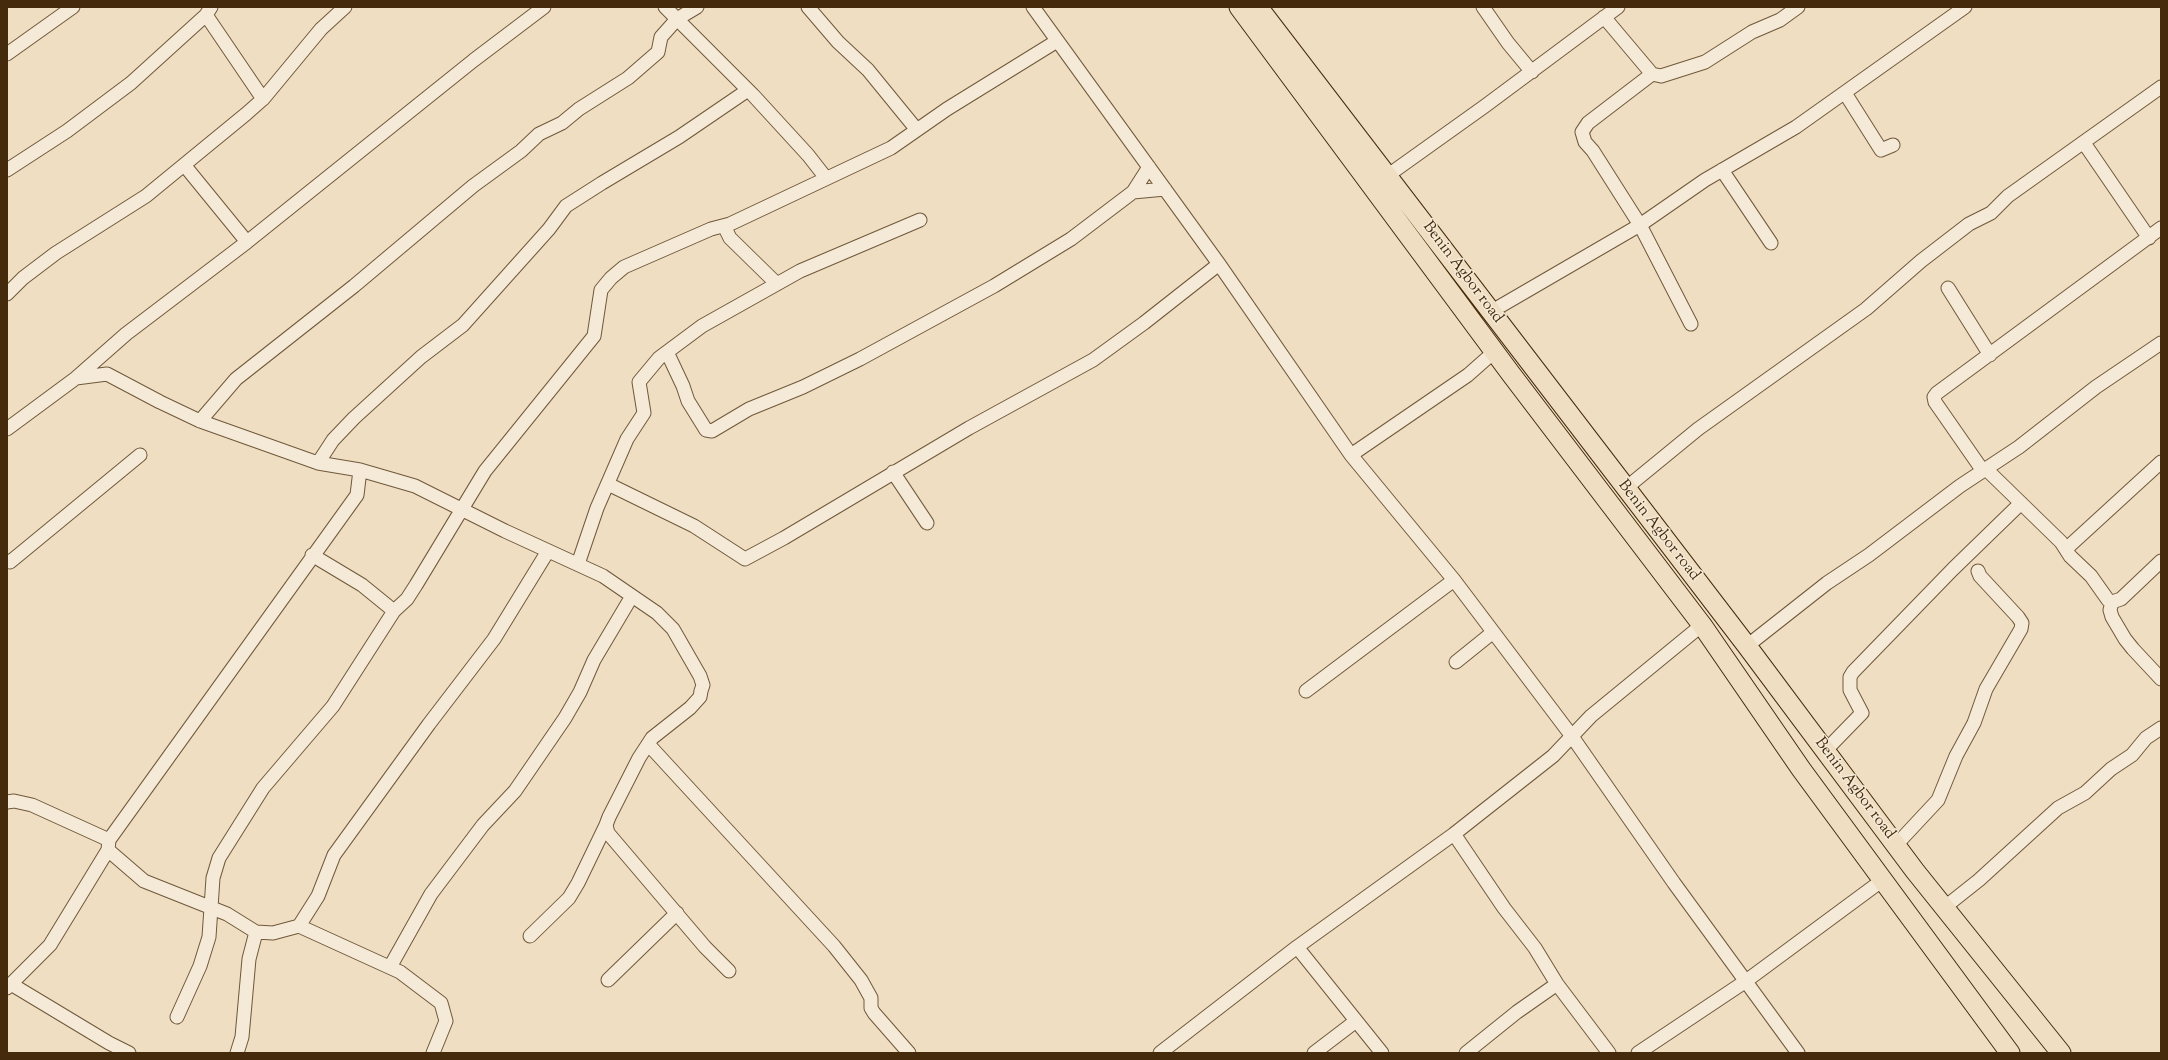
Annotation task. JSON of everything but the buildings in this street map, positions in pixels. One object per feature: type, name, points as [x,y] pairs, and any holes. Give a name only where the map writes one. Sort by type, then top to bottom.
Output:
[{"type":"highway","name":"Benin Agbor road","points":[[1239,7],[1494,352],[1702,626],[1802,768],[2010,1053]]},
{"type":"highway","name":"Benin Agbor road","points":[[1258,7],[1492,311],[1521,353],[1747,646],[1896,845],[2061,1053]]},
{"type":"street","points":[[7,54],[73,7]]},
{"type":"street","points":[[7,294],[23,278],[56,253],[146,196],[185,166],[263,99],[321,29],[345,7]]},
{"type":"street","points":[[7,429],[76,378],[101,355],[247,242],[474,60],[544,7]]},
{"type":"street","points":[[665,7],[748,90],[808,155],[826,178]]},
{"type":"street","points":[[200,421],[236,379],[354,286],[455,201],[522,151],[539,134],[562,123],[579,109],[628,78],[658,52],[661,37],[677,19],[697,7]]},
{"type":"street","points":[[808,7],[838,42],[868,70],[917,130]]},
{"type":"street","points":[[1033,7],[1219,264],[1351,455],[1454,580],[1492,633],[1571,735],[1798,1053]]},
{"type":"street","points":[[1483,7],[1508,43],[1532,72]]},
{"type":"street","points":[[1691,324],[1640,225],[1593,151],[1585,142],[1582,132],[1588,122],[1652,74],[1665,76],[1705,62],[1752,32],[1780,20],[1798,7]]},
{"type":"street","points":[[1492,311],[1640,225],[1678,197],[1796,127],[1845,93],[1875,69],[1965,7]]},
{"type":"street","points":[[7,170],[67,131],[115,95],[208,11],[263,99]]},
{"type":"street","points":[[1387,176],[1532,72],[1611,11],[1652,74]]},
{"type":"street","points":[[177,1017],[204,952],[210,926],[215,871],[225,847],[264,788],[333,706],[394,611],[407,599],[416,586],[485,470],[594,336],[601,290],[611,278],[624,267],[711,229],[724,226],[891,148],[1057,41]]},
{"type":"street","points":[[1626,488],[1698,429],[1866,309],[1921,261],[1969,224],[1991,213],[2008,196],[2084,143],[2161,86]]},
{"type":"street","points":[[318,463],[333,440],[354,418],[421,357],[463,325],[549,229],[566,206],[679,137],[748,90]]},
{"type":"street","points":[[1845,93],[1881,150],[1893,144]]},
{"type":"street","points":[[2084,143],[2149,238]]},
{"type":"street","points":[[185,166],[247,242]]},
{"type":"street","points":[[667,352],[683,386],[688,401],[706,430],[712,431],[749,409],[803,387],[860,359],[994,286],[1071,239],[1133,192],[1149,167]]},
{"type":"street","points":[[1722,170],[1771,243]]},
{"type":"street","points":[[1133,192],[1165,189]]},
{"type":"street","points":[[578,564],[597,508],[627,439],[644,413],[639,382],[667,352],[702,326],[800,271],[920,220]]},
{"type":"street","points":[[724,226],[730,238],[777,284]]},
{"type":"street","points":[[2161,228],[1937,393],[1934,397],[1935,402],[1985,470],[2021,503],[2066,549],[2070,556],[2091,576],[2104,596],[2112,602],[2117,602],[2127,594],[2161,561]]},
{"type":"street","points":[[608,484],[694,526],[745,559],[784,538],[893,472],[1093,360],[1144,324],[1219,264]]},
{"type":"street","points":[[1948,288],[1990,355]]},
{"type":"street","points":[[1747,646],[1827,583],[1850,569],[1960,486],[2044,429],[2107,379],[2161,344]]},
{"type":"street","points":[[1351,455],[1468,375],[1494,352]]},
{"type":"street","points":[[101,355],[107,374]]},
{"type":"street","points":[[76,378],[107,374],[200,421],[318,463],[360,470],[415,486],[603,576],[658,613],[673,629],[696,667],[703,685],[700,697],[690,708],[661,730],[648,744],[569,898],[530,936]]},
{"type":"street","points":[[7,562],[10,562],[140,455]]},
{"type":"street","points":[[2066,549],[2161,462]]},
{"type":"street","points":[[129,1053],[9,986],[50,945],[109,845],[312,555],[357,495],[360,470]]},
{"type":"street","points":[[893,472],[927,523]]},
{"type":"street","points":[[1825,752],[1862,713],[1850,690],[1850,677],[1853,672],[1931,591],[2021,503]]},
{"type":"street","points":[[299,926],[318,896],[334,855],[429,724],[494,639],[548,551]]},
{"type":"street","points":[[312,555],[362,585],[394,611]]},
{"type":"street","points":[[1896,845],[1938,800],[1956,756],[1974,723],[1986,690],[2021,629],[2022,623],[2018,617],[1980,576],[1978,571]]},
{"type":"street","points":[[1306,691],[1454,580]]},
{"type":"street","points":[[390,967],[431,894],[483,825],[515,791],[565,718],[580,692],[594,660],[632,596]]},
{"type":"street","points":[[2112,602],[2110,610],[2112,617],[2125,639],[2161,679]]},
{"type":"street","points":[[1160,1053],[1298,947],[1454,834],[1553,756],[1571,735],[1591,716],[1702,626]]},
{"type":"street","points":[[1456,662],[1492,633]]},
{"type":"street","points":[[1945,908],[1979,880],[2058,808],[2085,793],[2111,769],[2132,756],[2146,738],[2161,728]]},
{"type":"street","points":[[648,744],[834,946],[861,980],[871,998],[871,1008],[874,1013],[909,1053]]},
{"type":"street","points":[[7,802],[14,801],[32,805],[109,845],[144,880],[211,907],[256,932],[273,933],[299,926],[400,972],[441,1003],[446,1021],[433,1053]]},
{"type":"street","points":[[606,825],[611,838],[705,947],[729,971]]},
{"type":"street","points":[[1454,834],[1504,908],[1535,948],[1557,984],[1609,1053]]},
{"type":"street","points":[[1638,1053],[1746,981],[1884,879]]},
{"type":"street","points":[[608,980],[676,913]]},
{"type":"street","points":[[238,1053],[242,1037],[249,959],[256,932]]},
{"type":"street","points":[[1298,947],[1382,1053]]},
{"type":"street","points":[[1466,1053],[1517,1012],[1557,984]]},
{"type":"street","points":[[1314,1053],[1356,1021]]}]
